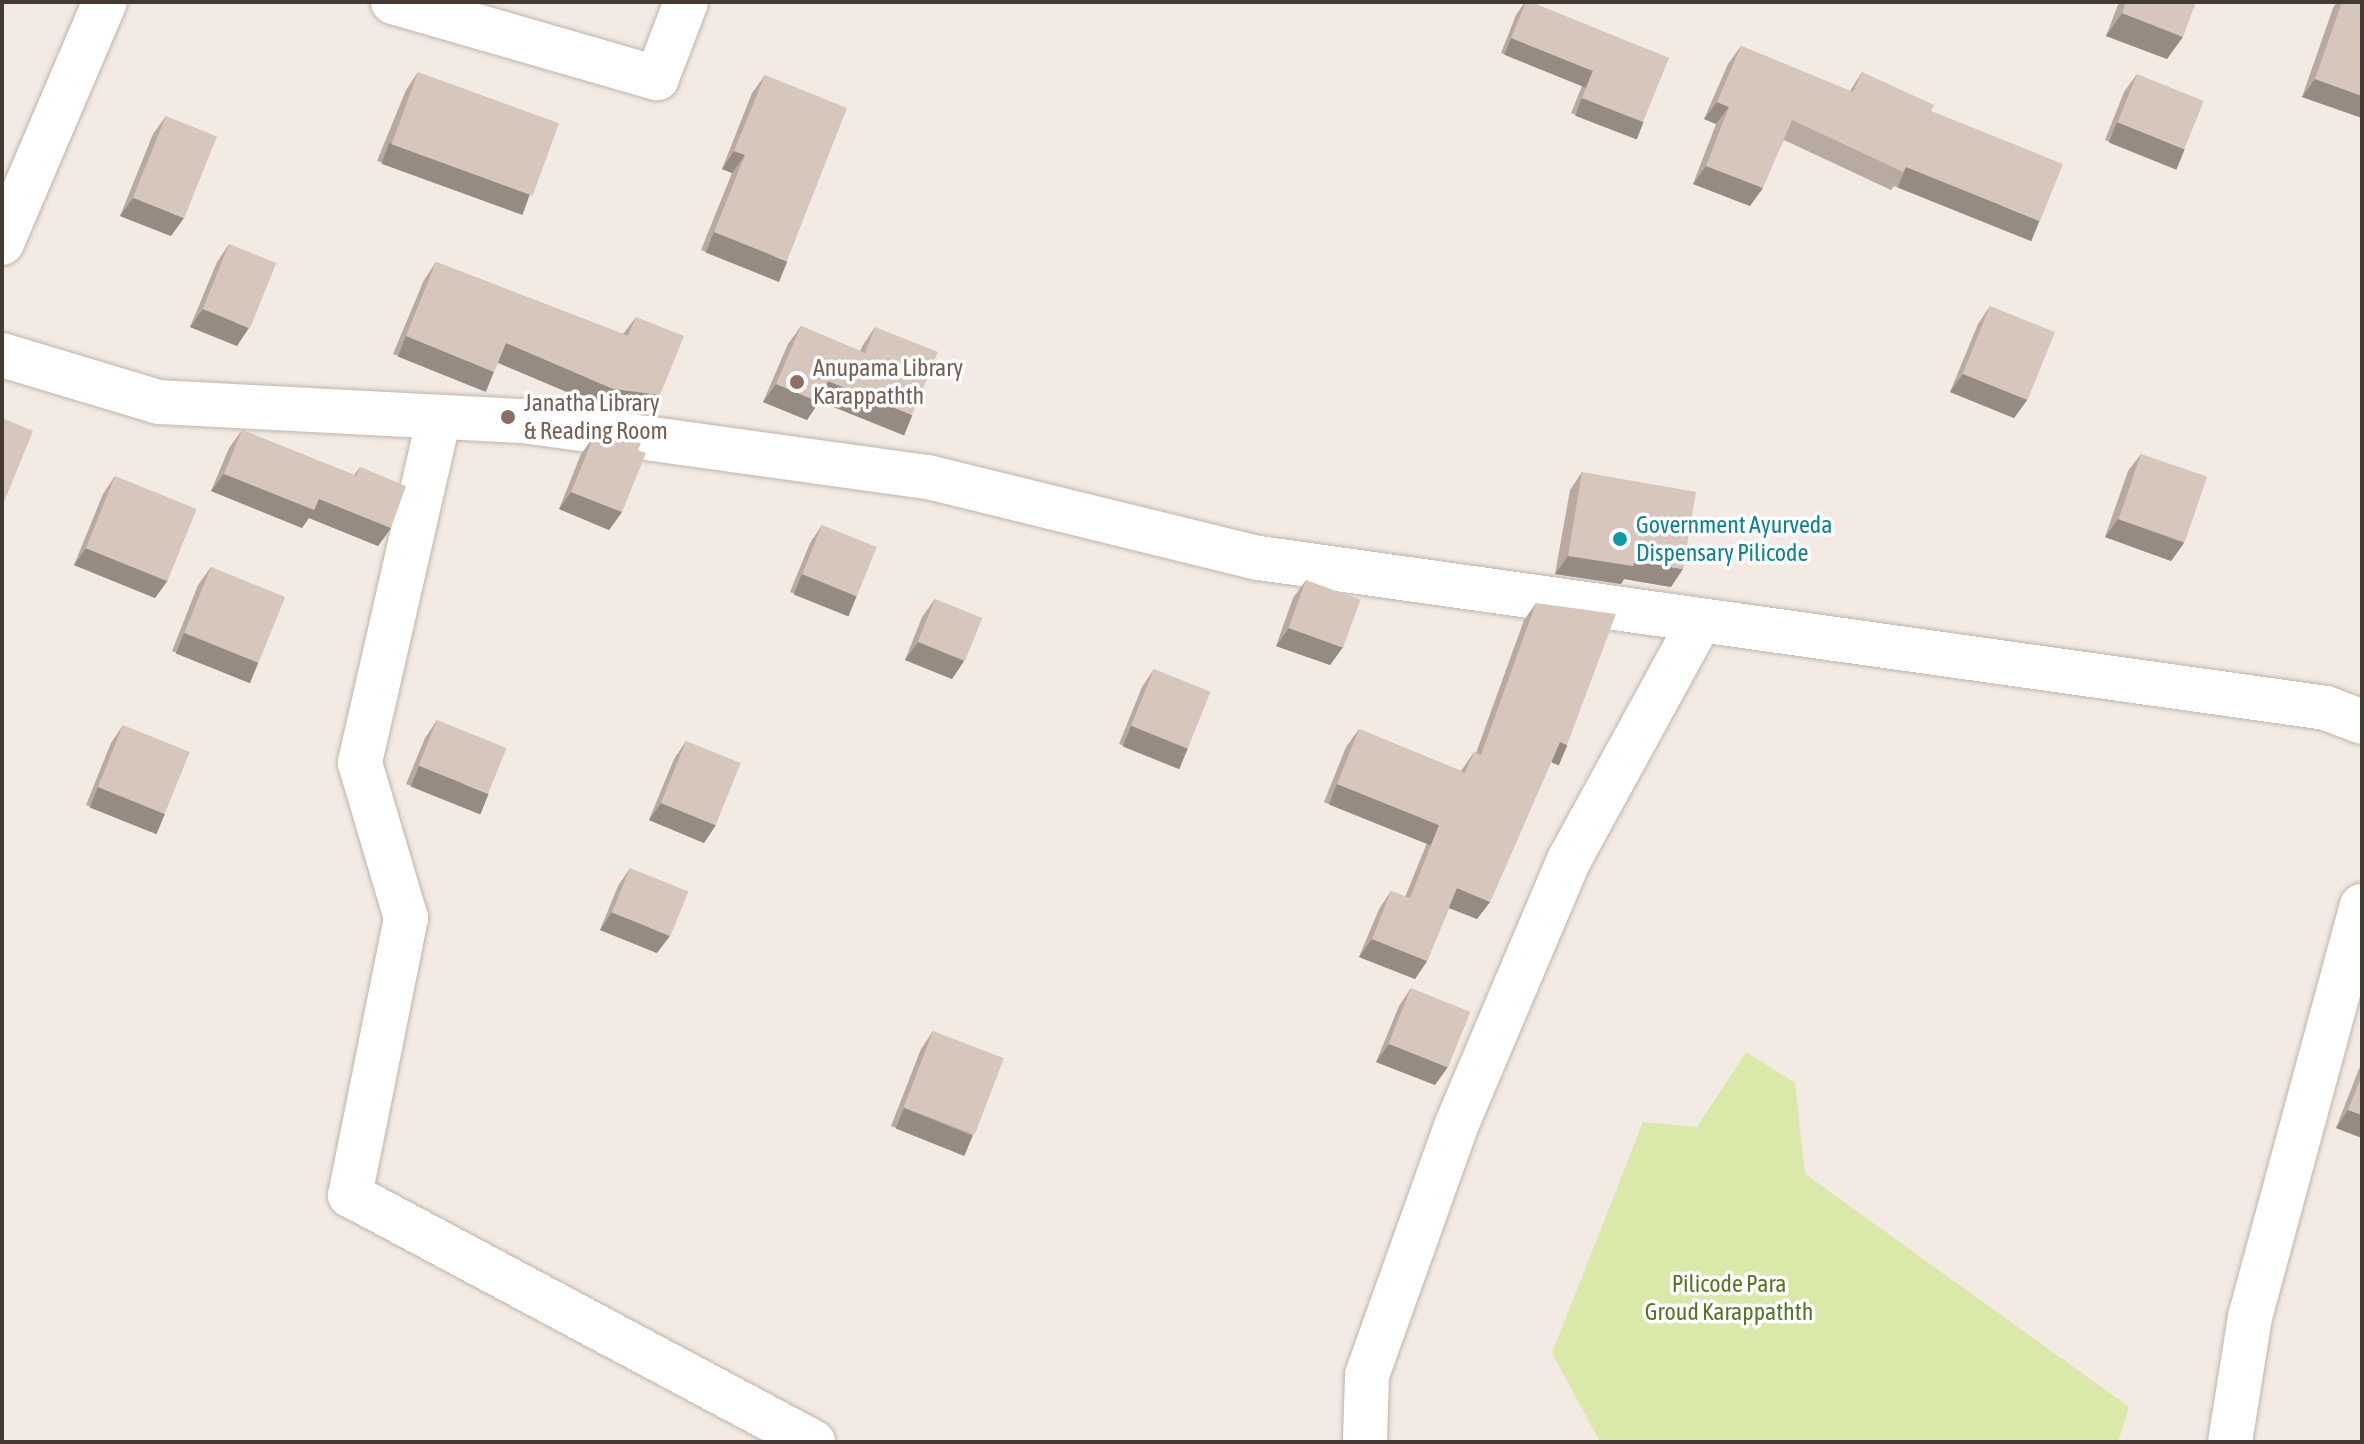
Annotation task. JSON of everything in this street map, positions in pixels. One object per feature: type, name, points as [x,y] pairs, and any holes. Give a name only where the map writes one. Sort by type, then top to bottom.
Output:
[{"type":"street","points":[[2,243],[105,2]]},
{"type":"street","points":[[393,2],[657,78],[686,2]]},
{"type":"street","points":[[2,355],[159,402],[523,421],[928,477],[1259,558],[2326,708],[2362,722]]},
{"type":"street","points":[[439,417],[360,763],[406,918],[350,1195],[813,1442]]},
{"type":"street","points":[[1365,1442],[1367,1375],[1456,1126],[1569,860],[1700,621]]},
{"type":"street","points":[[2230,1442],[2250,1317],[2362,906]]},
{"type":"green space","name":"Pilicode Para Groud Karappathth","points":[[1746,1052],[1795,1083],[1805,1174],[2129,1407],[2118,1442],[1600,1442],[1552,1353],[1643,1122],[1697,1127]]},
{"type":"building","points":[[1526,2],[1669,58],[1643,122],[1582,98],[1593,71],[1511,38]]},
{"type":"building","points":[[2126,2],[2196,2],[2183,37],[2122,13]]},
{"type":"building","points":[[2342,2],[2362,2],[2362,96],[2315,79]]},
{"type":"building","points":[[1741,46],[1853,92],[1862,72],[1934,105],[1931,111],[2063,164],[2040,221],[1906,167],[1903,172],[1792,120],[1763,188],[1706,166],[1729,107],[1717,102]]},
{"type":"building","points":[[418,72],[559,123],[533,196],[392,144]]},
{"type":"building","points":[[2137,74],[2204,101],[2184,149],[2118,122]]},
{"type":"building","points":[[765,75],[847,108],[787,261],[714,232],[745,155],[734,151]]},
{"type":"building","points":[[166,116],[217,137],[184,218],[133,198]]},
{"type":"building","points":[[229,244],[276,263],[250,328],[203,309]]},
{"type":"building","points":[[436,262],[628,336],[636,317],[684,336],[660,395],[613,389],[506,343],[494,372],[406,336]]},
{"type":"building","points":[[1990,306],[2055,332],[2028,400],[1963,374]]},
{"type":"building","points":[[801,326],[865,353],[875,327],[938,352],[912,415],[828,381],[819,402],[776,384]]},
{"type":"building","points":[[2,418],[33,431],[4,502],[2,501]]},
{"type":"building","points":[[242,430],[356,476],[360,467],[406,486],[391,528],[319,499],[314,510],[224,474]]},
{"type":"building","points":[[594,436],[641,443],[638,450],[646,453],[622,512],[571,492]]},
{"type":"building","points":[[2141,454],[2207,477],[2185,542],[2119,519]]},
{"type":"building","name":"Government Ayurveda Dispensary Pilicode","points":[[1582,472],[1696,492],[1683,569],[1635,561],[1633,566],[1568,556]]},
{"type":"building","points":[[115,476],[197,509],[167,581],[86,548]]},
{"type":"building","points":[[822,525],[877,547],[857,596],[802,574]]},
{"type":"building","points":[[211,567],[285,597],[259,663],[184,633]]},
{"type":"building","points":[[1306,580],[1361,600],[1343,648],[1289,628]]},
{"type":"building","points":[[935,599],[982,618],[965,661],[918,642]]},
{"type":"building","points":[[1536,603],[1616,614],[1567,745],[1560,742],[1490,902],[1457,888],[1427,961],[1372,939],[1391,891],[1410,898],[1439,825],[1337,784],[1359,729],[1465,773],[1474,752],[1481,755]]},
{"type":"building","points":[[1154,669],[1211,692],[1188,748],[1131,726]]},
{"type":"building","points":[[437,720],[507,748],[488,794],[419,765]]},
{"type":"building","points":[[123,725],[190,752],[165,814],[98,787]]},
{"type":"building","points":[[686,741],[741,763],[716,825],[661,803]]},
{"type":"building","points":[[630,868],[688,892],[670,936],[612,913]]},
{"type":"building","points":[[1411,988],[1470,1012],[1448,1068],[1389,1044]]},
{"type":"building","points":[[933,1031],[1004,1058],[975,1135],[904,1108]]},
{"type":"building","points":[[2362,1075],[2362,1115],[2348,1110]]},
{"type":"place","name":"Anupama Library Karappathth","points":[[797,382]]},
{"type":"place","name":"Janatha Library & Reading Room","points":[[508,417]]},
{"type":"place","name":"Government Ayurveda Dispensary Pilicode","points":[[1620,539]]}]
